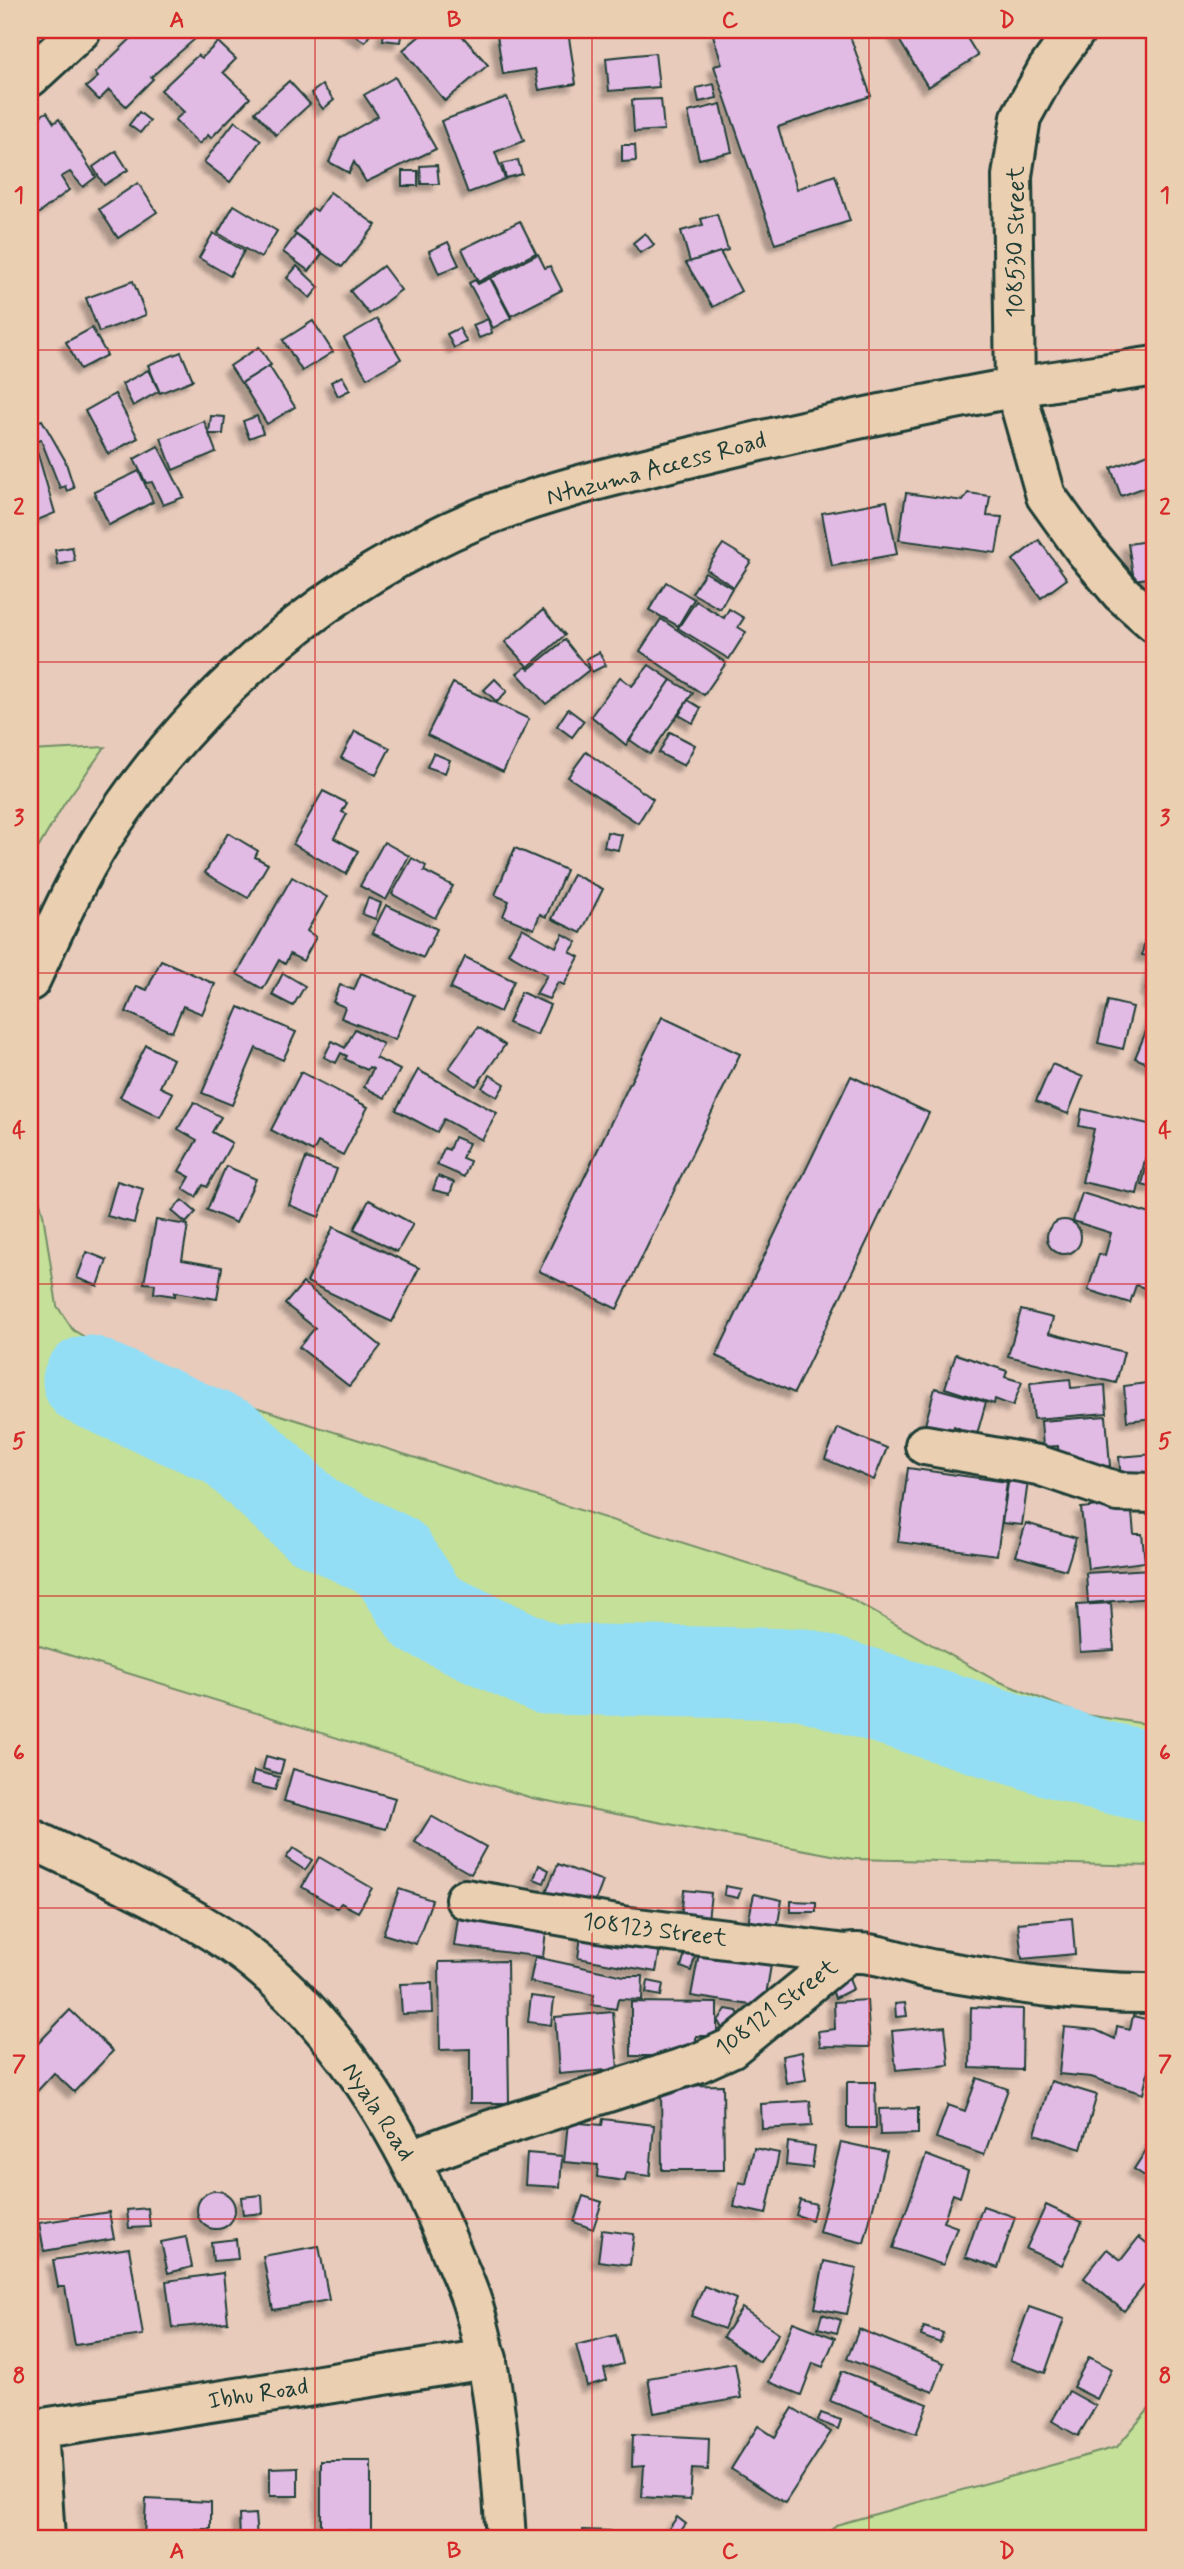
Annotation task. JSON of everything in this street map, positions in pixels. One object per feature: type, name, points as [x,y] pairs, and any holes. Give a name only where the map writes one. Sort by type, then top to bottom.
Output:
[{"type":"street","points":[[30,77],[81,30]]},
{"type":"street","name":"108530 Street","points":[[1076,30],[1047,70],[1021,117],[1012,176],[1015,387],[1046,496],[1084,549],[1121,593],[1154,622]]},
{"type":"street","name":"Ntuzuma Access Road","points":[[30,981],[82,872],[113,821],[149,772],[195,719],[247,667],[309,616],[366,578],[478,519],[611,475],[1015,387],[1154,366]]},
{"type":"street","points":[[925,1445],[1038,1465],[1118,1492],[1154,1493]]},
{"type":"street","name":"Nyala Road","points":[[30,1838],[154,1899],[256,1962],[296,1999],[333,2041],[377,2102],[411,2159],[474,2306],[487,2359],[500,2450],[506,2539]]},
{"type":"street","name":"108123 Street","points":[[465,1899],[622,1926],[846,1954]]},
{"type":"street","name":"108121 Street","points":[[411,2159],[490,2130],[698,2063],[731,2048],[846,1954],[865,1954],[933,1970],[1025,1983],[1154,1993]]},
{"type":"street","name":"Ibhu Road","points":[[34,2430],[487,2359]]},
{"type":"street","points":[[34,2430],[45,2539]]},
{"type":"green space","points":[[105,747],[64,804],[30,862],[30,751]]},
{"type":"green space","points":[[30,1163],[43,1214],[57,1306],[73,1330],[145,1372],[838,1592],[993,1679],[1079,1714],[1154,1725],[1154,1866],[853,1859],[532,1798],[30,1643]]},
{"type":"green space","points":[[1154,2403],[1154,2539],[823,2539],[836,2525],[1117,2447]]},
{"type":"building","points":[[140,30],[186,30],[195,39],[151,77],[153,79],[126,106],[109,90],[99,100],[86,87],[98,77],[95,73]]},
{"type":"building","points":[[347,30],[373,30],[365,42]]},
{"type":"building","points":[[384,30],[402,30],[400,42],[383,40]]},
{"type":"building","points":[[427,30],[457,30],[488,65],[445,101],[403,50]]},
{"type":"building","points":[[532,30],[533,37],[568,31],[576,84],[539,90],[535,69],[503,74],[497,35]]},
{"type":"building","points":[[729,30],[848,30],[871,96],[778,127],[797,189],[835,175],[850,221],[775,244],[714,66],[722,64],[713,35]]},
{"type":"building","points":[[893,30],[962,30],[978,56],[928,87]]},
{"type":"building","points":[[218,42],[236,59],[223,72],[250,98],[211,138],[208,135],[199,144],[175,120],[184,112],[161,90],[198,55],[202,58]]},
{"type":"building","points":[[655,53],[659,87],[609,91],[606,58]]},
{"type":"building","points":[[395,77],[436,149],[366,182],[354,162],[349,173],[329,162],[340,138],[378,116],[364,95]]},
{"type":"building","points":[[289,81],[310,104],[276,135],[255,112]]},
{"type":"building","points":[[714,84],[717,98],[699,102],[696,88]]},
{"type":"building","points":[[322,85],[334,100],[323,109],[311,93]]},
{"type":"building","points":[[507,97],[524,141],[495,152],[505,179],[468,193],[441,121]]},
{"type":"building","points":[[661,99],[664,130],[634,132],[632,100]]},
{"type":"building","points":[[721,104],[732,152],[699,159],[688,112]]},
{"type":"building","points":[[47,112],[54,123],[59,119],[96,177],[83,187],[70,172],[61,177],[69,190],[30,220],[30,122]]},
{"type":"building","points":[[139,112],[150,121],[140,133],[129,125]]},
{"type":"building","points":[[235,121],[261,140],[230,182],[204,162]]},
{"type":"building","points":[[622,145],[635,145],[636,161],[622,162]]},
{"type":"building","points":[[116,151],[128,170],[104,185],[93,167]]},
{"type":"building","points":[[518,160],[522,174],[506,178],[502,164]]},
{"type":"building","points":[[437,165],[439,184],[421,184],[420,166]]},
{"type":"building","points":[[402,171],[418,171],[418,186],[402,186]]},
{"type":"building","points":[[138,183],[157,212],[118,238],[99,209]]},
{"type":"building","points":[[330,192],[376,225],[342,267],[294,233],[312,208],[317,211]]},
{"type":"building","points":[[234,205],[277,231],[261,258],[218,233]]},
{"type":"building","points":[[717,214],[728,250],[690,262],[681,231],[703,225],[701,219]]},
{"type":"building","points":[[520,221],[536,253],[478,282],[462,249]]},
{"type":"building","points":[[213,233],[244,251],[230,276],[199,258]]},
{"type":"building","points":[[645,233],[654,245],[640,253],[633,243]]},
{"type":"building","points":[[296,235],[322,254],[309,271],[283,252]]},
{"type":"building","points":[[448,242],[459,265],[439,274],[429,251]]},
{"type":"building","points":[[720,252],[741,291],[713,307],[686,263]]},
{"type":"building","points":[[538,254],[545,268],[550,266],[562,290],[511,316],[491,278]]},
{"type":"building","points":[[297,266],[319,287],[310,298],[287,278]]},
{"type":"building","points":[[383,266],[401,290],[369,314],[350,291]]},
{"type":"building","points":[[490,278],[511,318],[493,328],[469,283],[475,280],[478,284]]},
{"type":"building","points":[[133,281],[146,315],[99,332],[86,298]]},
{"type":"building","points":[[377,319],[401,359],[367,378],[344,338]]},
{"type":"building","points":[[488,319],[492,333],[479,338],[473,325]]},
{"type":"building","points":[[313,321],[333,352],[302,371],[283,340]]},
{"type":"building","points":[[92,328],[107,355],[80,369],[66,342]]},
{"type":"building","points":[[459,328],[467,342],[454,348],[447,334]]},
{"type":"building","points":[[259,347],[271,365],[241,383],[230,366]]},
{"type":"building","points":[[181,352],[193,380],[160,393],[148,365]]},
{"type":"building","points":[[269,366],[295,407],[267,424],[242,383]]},
{"type":"building","points":[[148,370],[159,391],[133,406],[122,384]]},
{"type":"building","points":[[342,376],[350,390],[338,396],[331,382]]},
{"type":"building","points":[[115,394],[138,438],[108,454],[85,411]]},
{"type":"building","points":[[211,416],[225,417],[223,434],[209,434]]},
{"type":"building","points":[[257,416],[263,433],[249,438],[243,421]]},
{"type":"building","points":[[42,420],[65,460],[74,488],[67,491],[65,486],[60,488],[41,440],[30,443],[30,424]]},
{"type":"building","points":[[204,421],[216,452],[173,470],[161,438]]},
{"type":"building","points":[[158,446],[184,497],[163,505],[152,482],[146,483],[134,459]]},
{"type":"building","points":[[37,451],[55,513],[30,523],[30,453]]},
{"type":"building","points":[[1154,452],[1154,484],[1121,496],[1111,468]]},
{"type":"building","points":[[139,471],[153,502],[109,525],[94,492]]},
{"type":"building","points":[[906,493],[963,501],[968,493],[990,496],[987,516],[1002,517],[996,553],[899,540]]},
{"type":"building","points":[[887,501],[897,554],[832,566],[822,513]]},
{"type":"building","points":[[1039,540],[1067,579],[1041,598],[1013,560]]},
{"type":"building","points":[[1154,540],[1154,577],[1134,580],[1128,544]]},
{"type":"building","points":[[723,544],[751,561],[734,587],[706,569]]},
{"type":"building","points":[[72,547],[75,561],[58,565],[55,550]]},
{"type":"building","points":[[705,572],[732,588],[720,609],[692,593]]},
{"type":"building","points":[[666,582],[694,599],[678,626],[649,610]]},
{"type":"building","points":[[696,601],[724,618],[729,609],[744,618],[738,627],[746,632],[729,659],[678,628]]},
{"type":"building","points":[[543,610],[565,635],[528,667],[505,642]]},
{"type":"building","points":[[661,619],[726,663],[704,695],[640,651]]},
{"type":"building","points":[[565,640],[589,670],[546,704],[517,673],[526,667],[529,669]]},
{"type":"building","points":[[599,652],[606,665],[592,672],[586,659]]},
{"type":"building","points":[[649,665],[671,680],[626,745],[591,716],[620,677],[632,686]]},
{"type":"building","points":[[495,679],[507,691],[497,702],[484,690]]},
{"type":"building","points":[[671,680],[693,693],[650,754],[630,740]]},
{"type":"building","points":[[453,683],[529,719],[503,772],[427,735]]},
{"type":"building","points":[[688,700],[701,708],[693,723],[679,715]]},
{"type":"building","points":[[568,709],[584,721],[572,737],[557,726]]},
{"type":"building","points":[[355,731],[390,748],[376,775],[341,758]]},
{"type":"building","points":[[670,732],[695,745],[684,766],[659,753]]},
{"type":"building","points":[[586,752],[653,799],[638,823],[568,777]]},
{"type":"building","points":[[433,753],[450,760],[445,773],[427,767]]},
{"type":"building","points":[[323,791],[347,803],[342,812],[347,814],[334,838],[358,851],[346,874],[293,844]]},
{"type":"building","points":[[607,832],[622,835],[618,850],[604,847]]},
{"type":"building","points":[[228,833],[258,851],[255,857],[268,864],[248,898],[205,873]]},
{"type":"building","points":[[384,842],[409,856],[386,900],[360,886]]},
{"type":"building","points":[[515,848],[566,870],[546,917],[540,914],[534,929],[503,916],[509,901],[495,895]]},
{"type":"building","points":[[412,858],[426,866],[424,871],[453,886],[435,918],[392,894]]},
{"type":"building","points":[[573,874],[603,889],[581,933],[552,919]]},
{"type":"building","points":[[292,877],[327,897],[307,931],[316,937],[303,961],[290,954],[285,964],[279,960],[263,989],[237,974]]},
{"type":"building","points":[[368,898],[381,903],[375,919],[362,914]]},
{"type":"building","points":[[386,905],[437,929],[423,958],[372,933]]},
{"type":"building","points":[[522,928],[556,947],[563,934],[577,942],[570,952],[579,957],[564,985],[558,982],[549,999],[536,994],[547,975],[508,953]]},
{"type":"building","points":[[1145,939],[1154,940],[1154,957],[1142,955]]},
{"type":"building","points":[[465,957],[514,981],[500,1012],[450,989]]},
{"type":"building","points":[[161,960],[215,984],[202,1014],[183,1006],[172,1032],[126,1012],[137,986],[147,990]]},
{"type":"building","points":[[1154,962],[1154,1003],[1148,1001],[1151,992],[1146,990]]},
{"type":"building","points":[[283,973],[305,986],[293,1006],[272,995]]},
{"type":"building","points":[[361,973],[414,995],[395,1040],[341,1018],[345,1007],[333,1002],[340,985],[354,990]]},
{"type":"building","points":[[521,992],[550,1005],[537,1035],[508,1023]]},
{"type":"building","points":[[1108,1001],[1133,1007],[1123,1049],[1098,1043]]},
{"type":"building","points":[[239,1007],[296,1032],[283,1060],[256,1048],[232,1105],[202,1093]]},
{"type":"building","points":[[1154,1012],[1154,1066],[1135,1058]]},
{"type":"building","points":[[662,1017],[740,1054],[617,1309],[539,1271]]},
{"type":"building","points":[[478,1027],[505,1045],[476,1086],[449,1068]]},
{"type":"building","points":[[355,1029],[383,1044],[376,1058],[400,1070],[385,1098],[364,1087],[373,1069],[369,1067],[367,1070],[345,1059],[347,1056],[341,1053],[336,1063],[324,1057],[332,1041],[345,1048]]},
{"type":"building","points":[[146,1045],[173,1059],[160,1087],[173,1093],[160,1117],[120,1097]]},
{"type":"building","points":[[1052,1064],[1083,1077],[1068,1114],[1036,1101]]},
{"type":"building","points":[[418,1070],[497,1113],[482,1140],[444,1119],[437,1132],[396,1110]]},
{"type":"building","points":[[301,1072],[368,1107],[343,1155],[318,1142],[313,1152],[271,1130]]},
{"type":"building","points":[[490,1075],[505,1084],[497,1097],[482,1088]]},
{"type":"building","points":[[851,1076],[929,1113],[794,1393],[716,1356]]},
{"type":"building","points":[[194,1102],[221,1117],[212,1132],[232,1143],[207,1187],[203,1185],[196,1197],[183,1189],[190,1177],[179,1171],[197,1140],[178,1129]]},
{"type":"building","points":[[1082,1109],[1153,1125],[1137,1194],[1082,1182],[1094,1129],[1079,1126]]},
{"type":"building","points":[[454,1137],[469,1143],[462,1158],[470,1161],[464,1177],[437,1165],[444,1148],[449,1150]]},
{"type":"building","points":[[1150,1151],[1154,1152],[1154,1188],[1142,1185]]},
{"type":"building","points":[[306,1158],[337,1169],[319,1217],[289,1205]]},
{"type":"building","points":[[226,1166],[256,1179],[236,1223],[207,1210]]},
{"type":"building","points":[[438,1176],[454,1182],[450,1194],[433,1190]]},
{"type":"building","points":[[117,1181],[143,1189],[134,1223],[107,1216]]},
{"type":"building","points":[[1082,1193],[1154,1215],[1154,1291],[1136,1285],[1130,1303],[1088,1290],[1099,1254],[1105,1255],[1111,1233],[1073,1221]]},
{"type":"building","points":[[182,1200],[196,1212],[186,1223],[172,1211]]},
{"type":"building","points":[[369,1200],[413,1224],[397,1252],[354,1229]]},
{"type":"building","points":[[156,1220],[188,1225],[182,1260],[222,1267],[217,1299],[175,1292],[175,1296],[154,1293],[155,1284],[144,1283]]},
{"type":"building","points":[[1064,1220],[1076,1225],[1081,1237],[1076,1249],[1064,1254],[1052,1249],[1047,1237],[1052,1225]]},
{"type":"building","points":[[333,1227],[419,1268],[392,1322],[307,1282]]},
{"type":"building","points":[[87,1252],[107,1260],[98,1286],[77,1278]]},
{"type":"building","points":[[303,1283],[381,1346],[349,1386],[299,1347],[315,1328],[285,1304]]},
{"type":"building","points":[[1021,1310],[1053,1318],[1049,1333],[1124,1352],[1116,1383],[1008,1356]]},
{"type":"building","points":[[956,1354],[1007,1371],[1005,1377],[1022,1382],[1013,1406],[995,1399],[994,1404],[945,1388]]},
{"type":"building","points":[[1070,1379],[1071,1388],[1105,1385],[1107,1413],[1034,1419],[1030,1383]]},
{"type":"building","points":[[1154,1382],[1154,1418],[1127,1421],[1124,1386]]},
{"type":"building","points":[[935,1388],[986,1402],[974,1445],[957,1440],[961,1429],[954,1426],[948,1443],[922,1436]]},
{"type":"building","points":[[1106,1416],[1110,1466],[1060,1469],[1058,1446],[1043,1447],[1041,1421]]},
{"type":"building","points":[[838,1428],[887,1448],[874,1480],[825,1459]]},
{"type":"building","points":[[1154,1454],[1154,1487],[1122,1490],[1119,1457]]},
{"type":"building","points":[[908,1468],[1007,1482],[997,1555],[898,1542]]},
{"type":"building","points":[[1009,1477],[1028,1481],[1022,1525],[1002,1523]]},
{"type":"building","points":[[1131,1502],[1134,1534],[1142,1534],[1145,1562],[1088,1569],[1081,1508]]},
{"type":"building","points":[[1026,1523],[1076,1538],[1066,1570],[1016,1556]]},
{"type":"building","points":[[1150,1569],[1152,1598],[1088,1603],[1086,1573]]},
{"type":"building","points":[[1111,1603],[1114,1650],[1080,1652],[1077,1605]]},
{"type":"building","points":[[266,1756],[284,1761],[280,1774],[263,1769]]},
{"type":"building","points":[[293,1769],[395,1798],[386,1829],[284,1801]]},
{"type":"building","points":[[254,1771],[279,1777],[275,1790],[251,1784]]},
{"type":"building","points":[[431,1816],[486,1847],[471,1874],[415,1842]]},
{"type":"building","points":[[293,1848],[312,1860],[305,1870],[286,1858]]},
{"type":"building","points":[[319,1857],[372,1888],[358,1912],[341,1903],[337,1908],[302,1887]]},
{"type":"building","points":[[558,1864],[603,1881],[592,1910],[546,1892]]},
{"type":"building","points":[[539,1865],[549,1870],[544,1883],[534,1879]]},
{"type":"building","points":[[725,1886],[741,1889],[738,1898],[724,1895]]},
{"type":"building","points":[[399,1889],[432,1900],[416,1944],[383,1934]]},
{"type":"building","points":[[684,1890],[711,1893],[708,1920],[681,1917]]},
{"type":"building","points":[[754,1894],[782,1900],[777,1929],[748,1923]]},
{"type":"building","points":[[791,1901],[816,1902],[816,1912],[791,1912]]},
{"type":"building","points":[[459,1911],[547,1922],[543,1957],[454,1946]]},
{"type":"building","points":[[1072,1918],[1075,1954],[1022,1959],[1018,1923]]},
{"type":"building","points":[[582,1929],[661,1943],[656,1972],[578,1958]]},
{"type":"building","points":[[700,1948],[772,1959],[764,2007],[691,1996]]},
{"type":"building","points":[[685,1953],[695,1957],[691,1971],[681,1967]]},
{"type":"building","points":[[535,1957],[624,1976],[643,1976],[642,2000],[618,1999],[616,2009],[592,2005],[594,1995],[530,1982]]},
{"type":"building","points":[[507,1961],[509,2103],[470,2103],[470,2049],[440,2050],[439,1962]]},
{"type":"building","points":[[849,1979],[853,1989],[835,1998],[831,1987]]},
{"type":"building","points":[[648,1981],[663,1984],[661,1996],[646,1993]]},
{"type":"building","points":[[432,1983],[433,2013],[402,2014],[400,1984]]},
{"type":"building","points":[[531,1996],[554,1999],[551,2025],[528,2022]]},
{"type":"building","points":[[867,2000],[870,2047],[820,2046],[818,2031],[835,2029],[834,2002]]},
{"type":"building","points":[[631,2002],[717,2003],[717,2036],[696,2036],[696,2056],[631,2056]]},
{"type":"building","points":[[905,2003],[907,2016],[896,2017],[895,2004]]},
{"type":"building","points":[[971,2007],[1023,2009],[1022,2070],[970,2068]]},
{"type":"building","points":[[726,2009],[737,2011],[741,2018],[723,2030],[718,2021]]},
{"type":"building","points":[[70,2010],[113,2051],[74,2092],[54,2073],[30,2099],[30,2052]]},
{"type":"building","points":[[613,2012],[618,2069],[559,2074],[555,2017]]},
{"type":"building","points":[[1133,2016],[1154,2021],[1154,2044],[1143,2094],[1091,2077],[1059,2074],[1064,2027],[1096,2030],[1115,2039],[1117,2026],[1130,2029]]},
{"type":"building","points":[[945,2026],[949,2065],[896,2070],[892,2031]]},
{"type":"building","points":[[802,2052],[806,2080],[786,2083],[782,2056]]},
{"type":"building","points":[[977,2078],[1008,2089],[984,2155],[936,2138],[948,2105],[965,2111]]},
{"type":"building","points":[[1051,2081],[1097,2095],[1081,2149],[1035,2134]]},
{"type":"building","points":[[847,2082],[875,2082],[876,2128],[847,2128]]},
{"type":"building","points":[[723,2085],[724,2170],[662,2170],[661,2086]]},
{"type":"building","points":[[810,2101],[812,2126],[762,2129],[761,2104]]},
{"type":"building","points":[[918,2108],[918,2134],[880,2135],[879,2109]]},
{"type":"building","points":[[603,2119],[654,2125],[650,2176],[626,2173],[625,2181],[597,2177],[598,2165],[564,2162],[568,2122],[602,2125]]},
{"type":"building","points":[[1154,2138],[1154,2182],[1134,2169]]},
{"type":"building","points":[[788,2142],[815,2146],[812,2168],[786,2165]]},
{"type":"building","points":[[841,2142],[887,2152],[864,2243],[819,2232]]},
{"type":"building","points":[[754,2148],[779,2153],[766,2214],[734,2207],[739,2182],[746,2184]]},
{"type":"building","points":[[527,2153],[562,2156],[560,2187],[525,2185]]},
{"type":"building","points":[[926,2155],[968,2171],[960,2197],[953,2194],[943,2222],[957,2227],[943,2265],[893,2248]]},
{"type":"building","points":[[216,2191],[230,2196],[235,2210],[230,2224],[216,2229],[202,2224],[197,2210],[202,2196]]},
{"type":"building","points":[[262,2195],[263,2213],[243,2215],[241,2197]]},
{"type":"building","points":[[583,2196],[602,2202],[593,2229],[574,2222]]},
{"type":"building","points":[[800,2200],[816,2204],[812,2220],[796,2215]]},
{"type":"building","points":[[1046,2205],[1082,2222],[1062,2265],[1026,2249]]},
{"type":"building","points":[[983,2206],[1015,2217],[998,2268],[965,2257]]},
{"type":"building","points":[[148,2208],[150,2227],[129,2228],[127,2210]]},
{"type":"building","points":[[109,2212],[114,2239],[44,2251],[39,2223]]},
{"type":"building","points":[[602,2230],[634,2234],[630,2265],[598,2261]]},
{"type":"building","points":[[186,2237],[192,2267],[168,2273],[161,2242]]},
{"type":"building","points":[[1139,2237],[1154,2249],[1154,2273],[1124,2311],[1084,2278],[1107,2249],[1121,2260]]},
{"type":"building","points":[[236,2239],[238,2259],[213,2261],[211,2242]]},
{"type":"building","points":[[319,2246],[329,2300],[273,2310],[263,2256]]},
{"type":"building","points":[[129,2248],[143,2335],[75,2345],[65,2287],[58,2287],[53,2260]]},
{"type":"building","points":[[824,2261],[857,2268],[847,2314],[815,2308]]},
{"type":"building","points":[[223,2273],[228,2322],[172,2328],[166,2281]]},
{"type":"building","points":[[704,2286],[736,2299],[724,2329],[691,2316]]},
{"type":"building","points":[[1029,2307],[1064,2319],[1045,2373],[1010,2360]]},
{"type":"building","points":[[742,2308],[779,2333],[760,2362],[723,2337]]},
{"type":"building","points":[[822,2314],[841,2320],[837,2333],[818,2328]]},
{"type":"building","points":[[793,2322],[835,2338],[823,2367],[813,2363],[801,2395],[769,2382]]},
{"type":"building","points":[[924,2327],[943,2333],[940,2343],[921,2336]]},
{"type":"building","points":[[859,2329],[944,2363],[933,2392],[847,2359]]},
{"type":"building","points":[[616,2335],[623,2364],[604,2369],[607,2380],[587,2386],[576,2345]]},
{"type":"building","points":[[1089,2357],[1112,2369],[1097,2399],[1073,2387]]},
{"type":"building","points":[[735,2363],[741,2398],[654,2413],[648,2378]]},
{"type":"building","points":[[842,2371],[928,2404],[916,2434],[830,2401]]},
{"type":"building","points":[[1069,2391],[1096,2406],[1078,2436],[1052,2421]]},
{"type":"building","points":[[793,2408],[831,2432],[785,2503],[731,2469],[758,2426],[775,2437]]},
{"type":"building","points":[[821,2413],[841,2420],[838,2429],[818,2421]]},
{"type":"building","points":[[633,2434],[709,2438],[708,2470],[692,2469],[690,2500],[642,2497],[644,2466],[632,2467]]},
{"type":"building","points":[[321,2461],[371,2461],[371,2531],[321,2530]]},
{"type":"building","points":[[298,2467],[298,2496],[270,2496],[270,2468]]},
{"type":"building","points":[[146,2499],[211,2502],[211,2529],[195,2529],[194,2539],[144,2539]]},
{"type":"building","points":[[255,2514],[257,2539],[240,2539],[239,2515]]},
{"type":"building","points":[[677,2517],[686,2524],[676,2537],[668,2530]]},
{"type":"building","points":[[583,2530],[610,2531],[610,2539],[583,2539]]},
{"type":"waterway","points":[[88,1381],[229,1443],[314,1521],[391,1558],[427,1613],[546,1669],[804,1674],[1097,1765],[1154,1778]]}]
